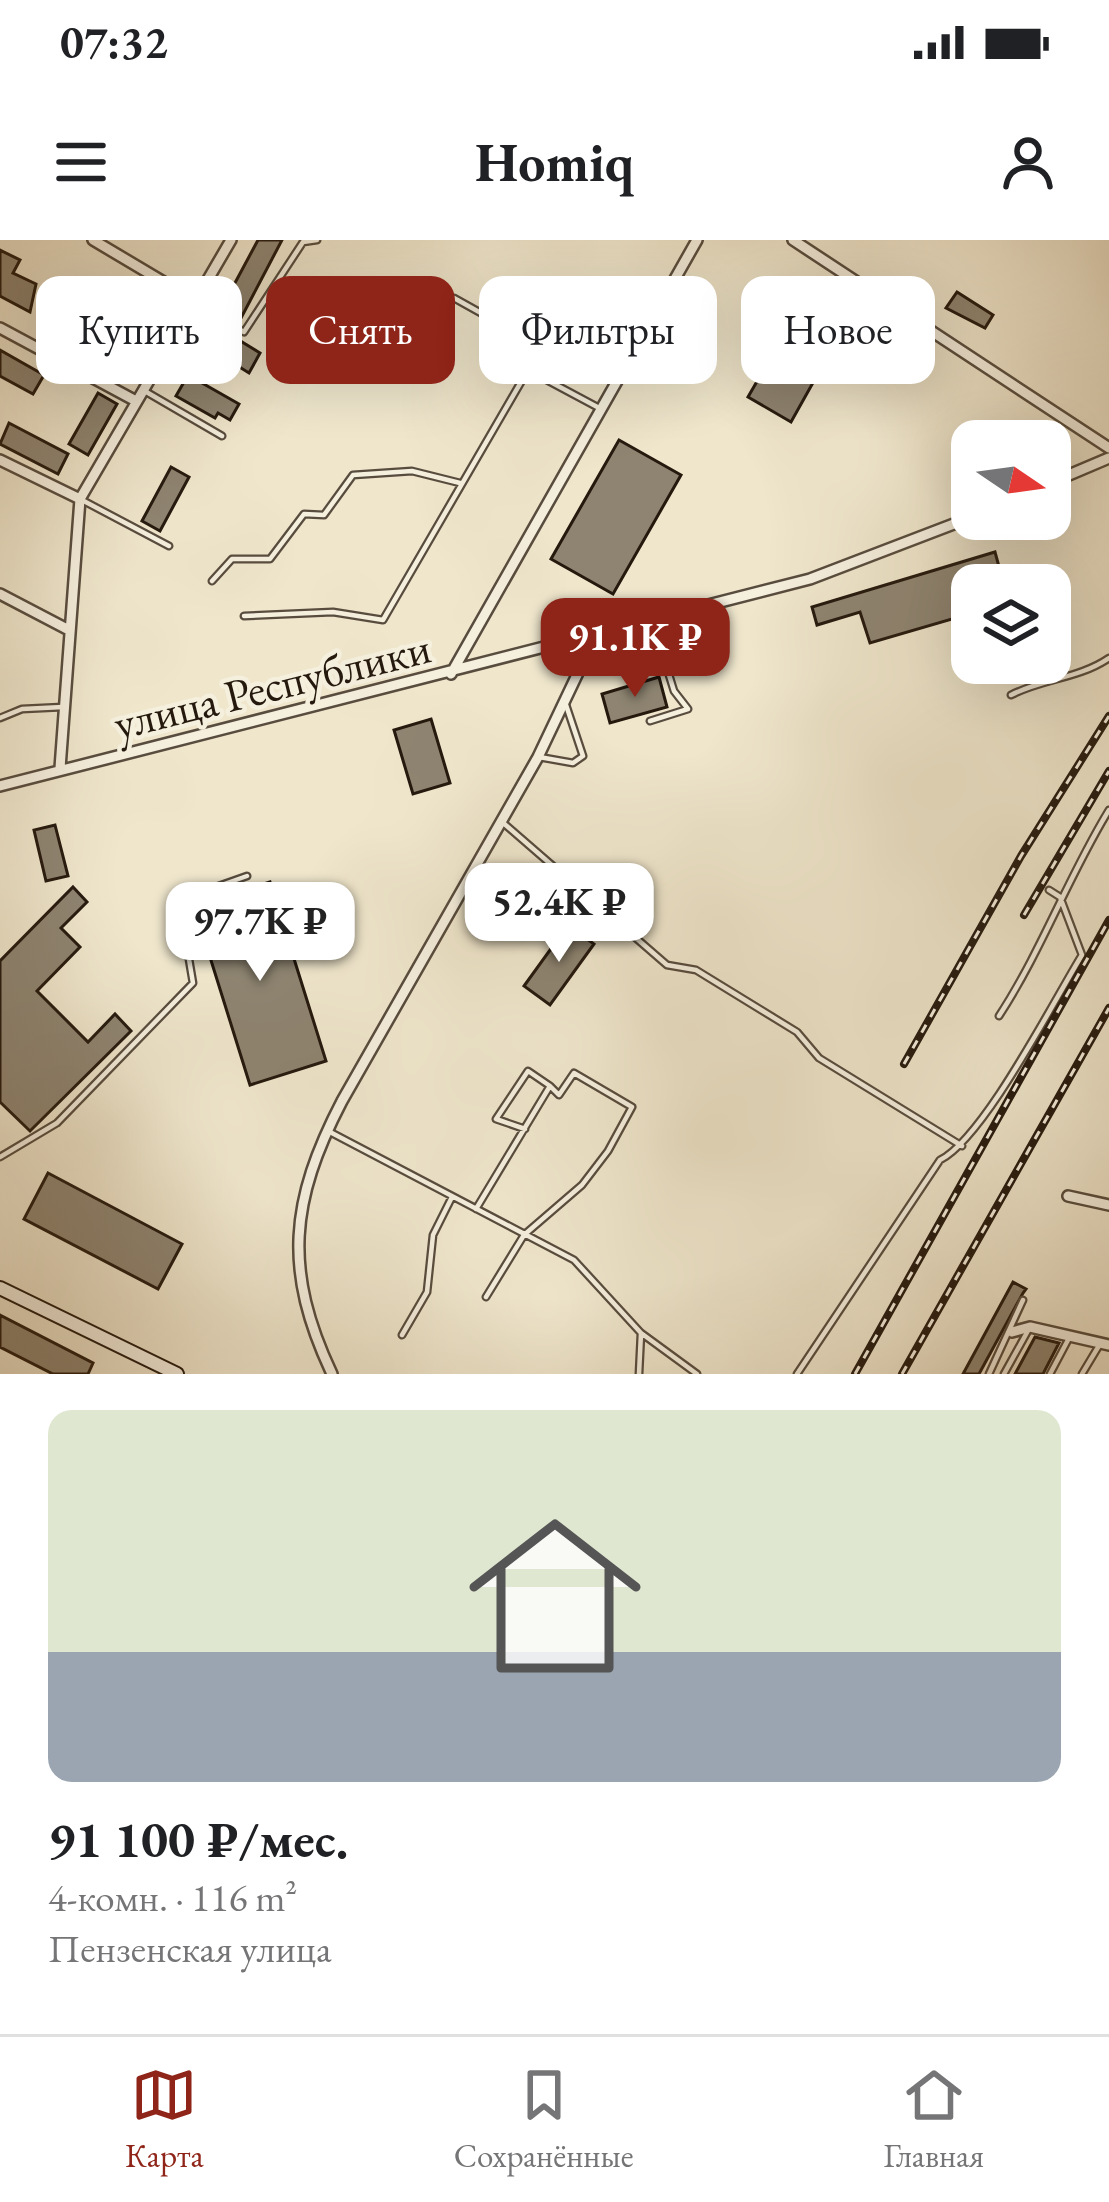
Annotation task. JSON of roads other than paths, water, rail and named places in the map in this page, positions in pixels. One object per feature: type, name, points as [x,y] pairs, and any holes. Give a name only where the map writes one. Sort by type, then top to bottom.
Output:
[{"type":"street","points":[[93,240],[151,276]]},
{"type":"street","points":[[209,276],[231,240]]},
{"type":"street","points":[[450,675],[697,240]]},
{"type":"street","points":[[793,240],[1109,448]]},
{"type":"street","points":[[0,328],[136,401]]},
{"type":"street","points":[[60,768],[80,499],[146,384]]},
{"type":"street","points":[[1071,475],[1109,458]]},
{"type":"street","points":[[0,460],[80,499]]},
{"type":"street","name":"улица Республики","points":[[0,786],[60,768],[133,756],[652,620],[874,559],[951,526]]},
{"type":"street","points":[[0,593],[67,629]]},
{"type":"street","points":[[332,1374],[301,1290],[296,1243],[304,1190],[327,1130],[538,757],[596,635]]},
{"type":"street","points":[[1068,1196],[1109,1205]]},
{"type":"street","points":[[0,1288],[177,1374]]},
{"type":"street","points":[[1012,1332],[1030,1328],[1105,1345]]},
{"type":"lane","points":[[242,331],[303,242],[317,240]]},
{"type":"lane","points":[[244,616],[332,612],[382,620],[408,584],[460,483],[520,384]]},
{"type":"lane","points":[[554,384],[601,409]]},
{"type":"lane","points":[[143,390],[222,436]]},
{"type":"lane","points":[[212,580],[232,559],[269,559],[304,514],[324,515],[353,475],[412,471],[460,483]]},
{"type":"lane","points":[[80,499],[169,546]]},
{"type":"lane","points":[[650,721],[688,709],[674,691],[652,620]]},
{"type":"lane","points":[[1011,695],[1034,683],[1086,674],[1109,658]]},
{"type":"lane","points":[[538,757],[573,763],[583,756],[566,705]]},
{"type":"lane","points":[[0,718],[22,710],[63,707]]},
{"type":"lane","points":[[999,1016],[1031,968],[1060,897],[1109,810]]},
{"type":"lane","points":[[501,820],[667,965],[696,970],[797,1032],[818,1058],[962,1146]]},
{"type":"lane","points":[[0,1157],[57,1123],[193,983],[179,900],[247,877]]},
{"type":"lane","points":[[797,1374],[940,1160],[962,1146],[1082,955],[1060,897],[1049,890]]},
{"type":"lane","points":[[485,1297],[524,1235],[582,1185],[632,1107],[574,1073],[560,1095],[528,1071],[496,1119],[525,1129]]},
{"type":"lane","points":[[476,1209],[550,1086]]},
{"type":"lane","points":[[327,1130],[574,1261],[641,1333],[697,1374]]},
{"type":"lane","points":[[402,1335],[427,1292],[433,1235],[452,1197]]},
{"type":"lane","points":[[989,1374],[1012,1332],[1022,1300]]},
{"type":"lane","points":[[1004,1374],[1030,1328]]},
{"type":"lane","points":[[639,1374],[641,1333]]},
{"type":"lane","points":[[1050,1374],[1071,1335]]},
{"type":"lane","points":[[1082,1374],[1105,1345]]},
{"type":"railway","points":[[904,1064],[1021,856],[1109,716]]},
{"type":"railway","points":[[1024,915],[1109,771]]},
{"type":"railway","points":[[855,1374],[1109,920]]},
{"type":"railway","points":[[902,1374],[1109,1008]]}]
